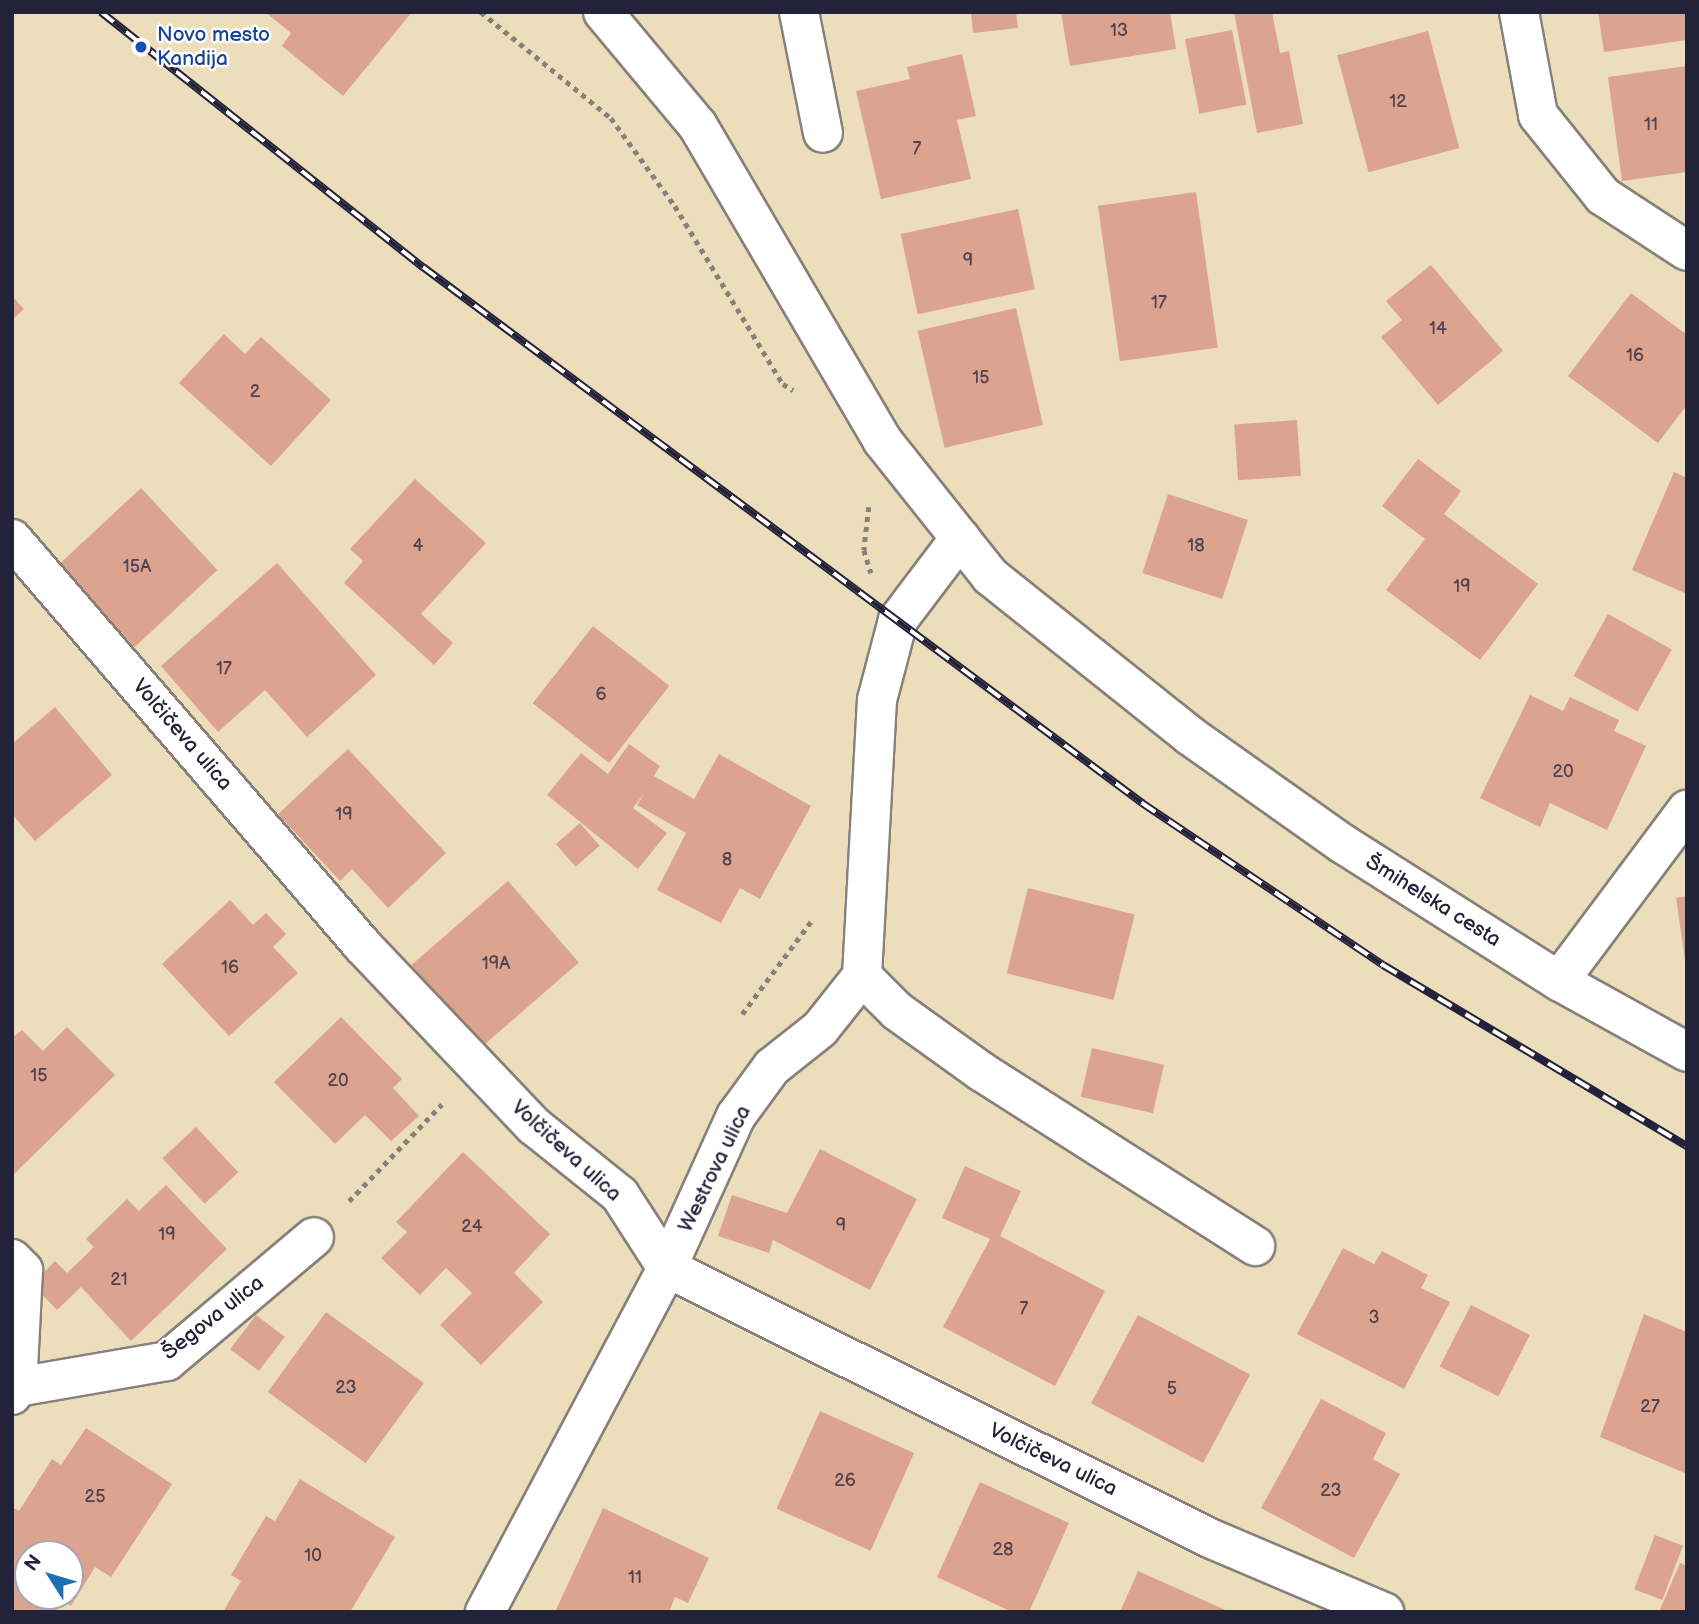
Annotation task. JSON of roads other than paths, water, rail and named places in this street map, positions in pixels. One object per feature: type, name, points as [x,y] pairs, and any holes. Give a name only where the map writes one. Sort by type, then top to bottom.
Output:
[{"type":"street","name":"Šmihelska cesta","points":[[603,12],[698,126],[882,440],[914,488],[960,538],[990,576],[1189,735],[1343,844],[1559,981],[1687,1052]]},
{"type":"street","points":[[1519,12],[1538,115],[1603,196],[1687,251]]},
{"type":"street","points":[[804,14],[822,133]]},
{"type":"street","points":[[960,538],[898,620],[877,699],[862,976],[897,1011],[982,1072],[1255,1246]]},
{"type":"street","name":"Volčičeva ulica","points":[[12,539],[476,1068],[620,1195],[667,1268],[1214,1540],[1384,1612]]},
{"type":"street","points":[[1559,981],[1687,810]]},
{"type":"street","name":"Westrova ulica","points":[[485,1612],[667,1268],[736,1116],[772,1067],[820,1029],[862,976]]},
{"type":"street","name":"Šegova ulica","points":[[12,1259],[23,1270],[15,1391],[167,1360],[314,1237]]},
{"type":"railway","points":[[101,12],[423,267],[1142,803],[1383,965],[1687,1146]]},
{"type":"place","name":"Novo mesto Kandija","points":[[141,47]]}]
